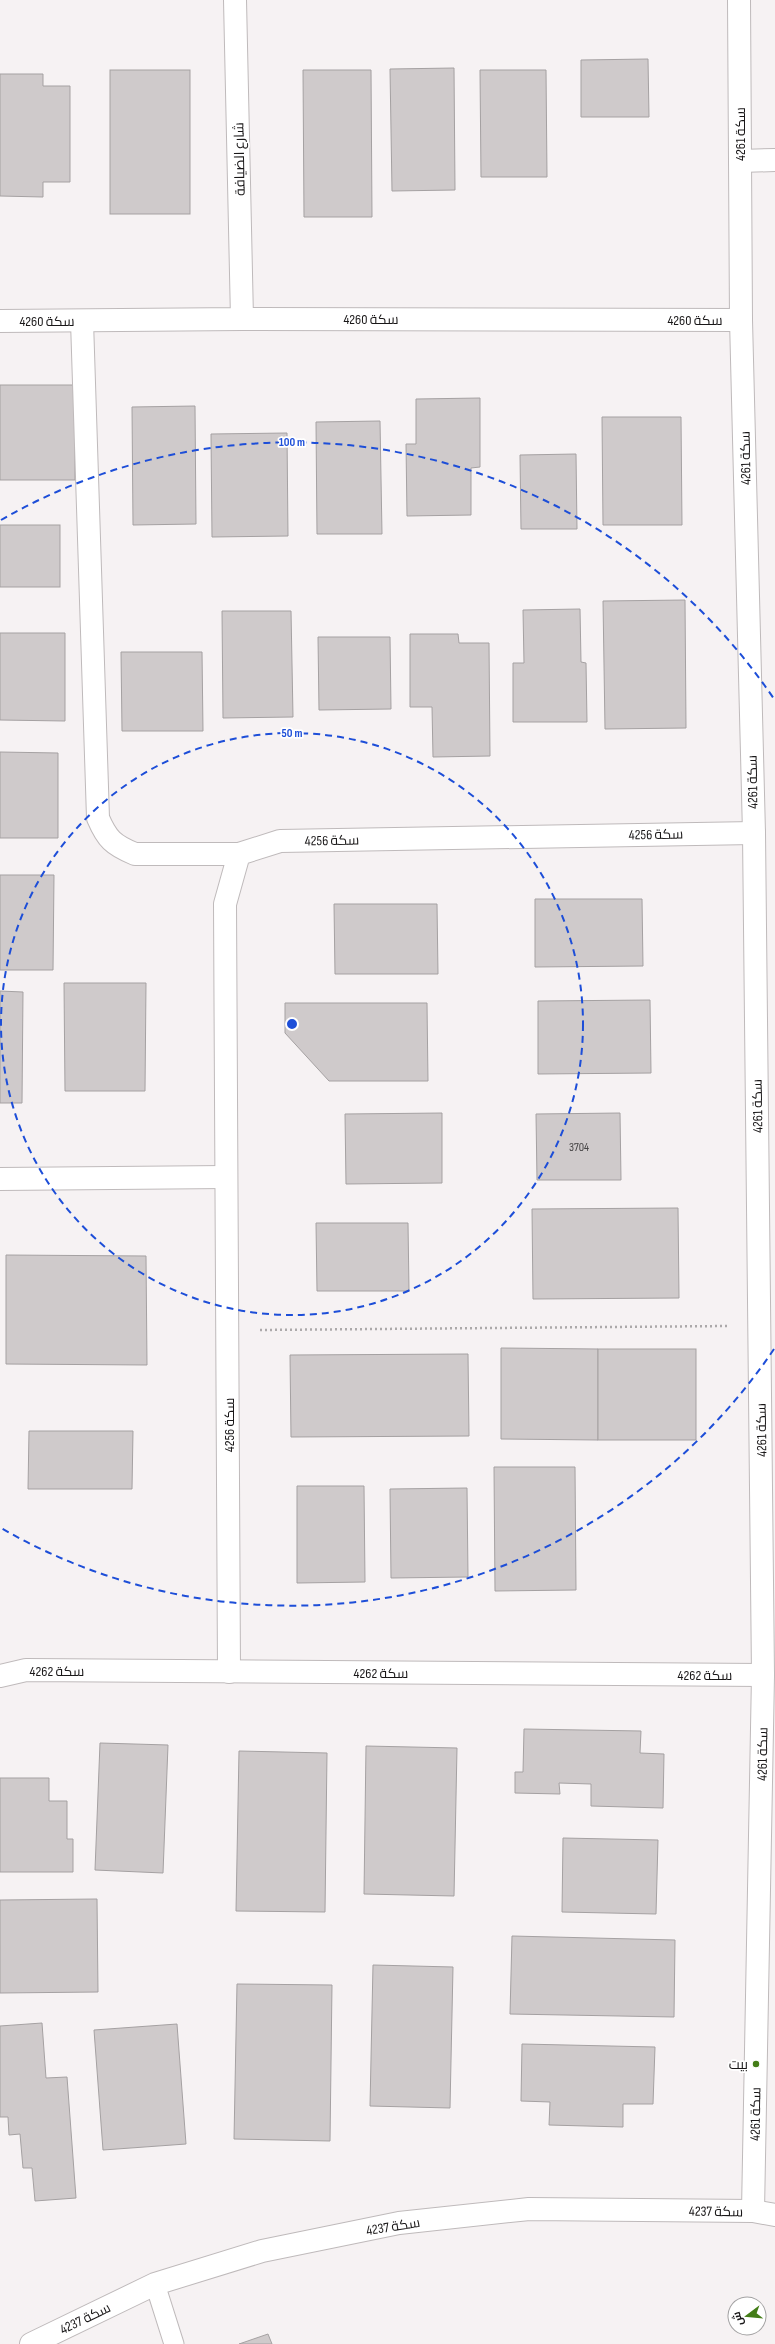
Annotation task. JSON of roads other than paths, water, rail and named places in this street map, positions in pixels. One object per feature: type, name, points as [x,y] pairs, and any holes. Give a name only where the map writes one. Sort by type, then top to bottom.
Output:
[{"type":"street","name":"شارع الضيافة","points":[[235,0],[242,319]]},
{"type":"street","name":"سكة 4261","points":[[739,0],[741,320],[754,833],[763,1675],[753,2211]]},
{"type":"street","points":[[740,160],[775,160]]},
{"type":"street","name":"سكة 4260","points":[[0,322],[242,319],[741,320]]},
{"type":"street","points":[[82,321],[98,818],[106,837],[121,848],[135,854],[239,854]]},
{"type":"street","name":"سكة 4256","points":[[229,1672],[226,904],[239,854],[280,841],[754,833]]},
{"type":"street","points":[[0,1179],[226,1178]]},
{"type":"street","name":"سكة 4262","points":[[0,1676],[26,1670],[763,1675]]},
{"type":"street","name":"سكة 4237","points":[[31,2344],[155,2284],[262,2251],[399,2224],[528,2208],[753,2211],[775,2215]]},
{"type":"lane","points":[[155,2284],[174,2344]]},
{"type":"place","name":"بيت","points":[[756,2064]]}]
